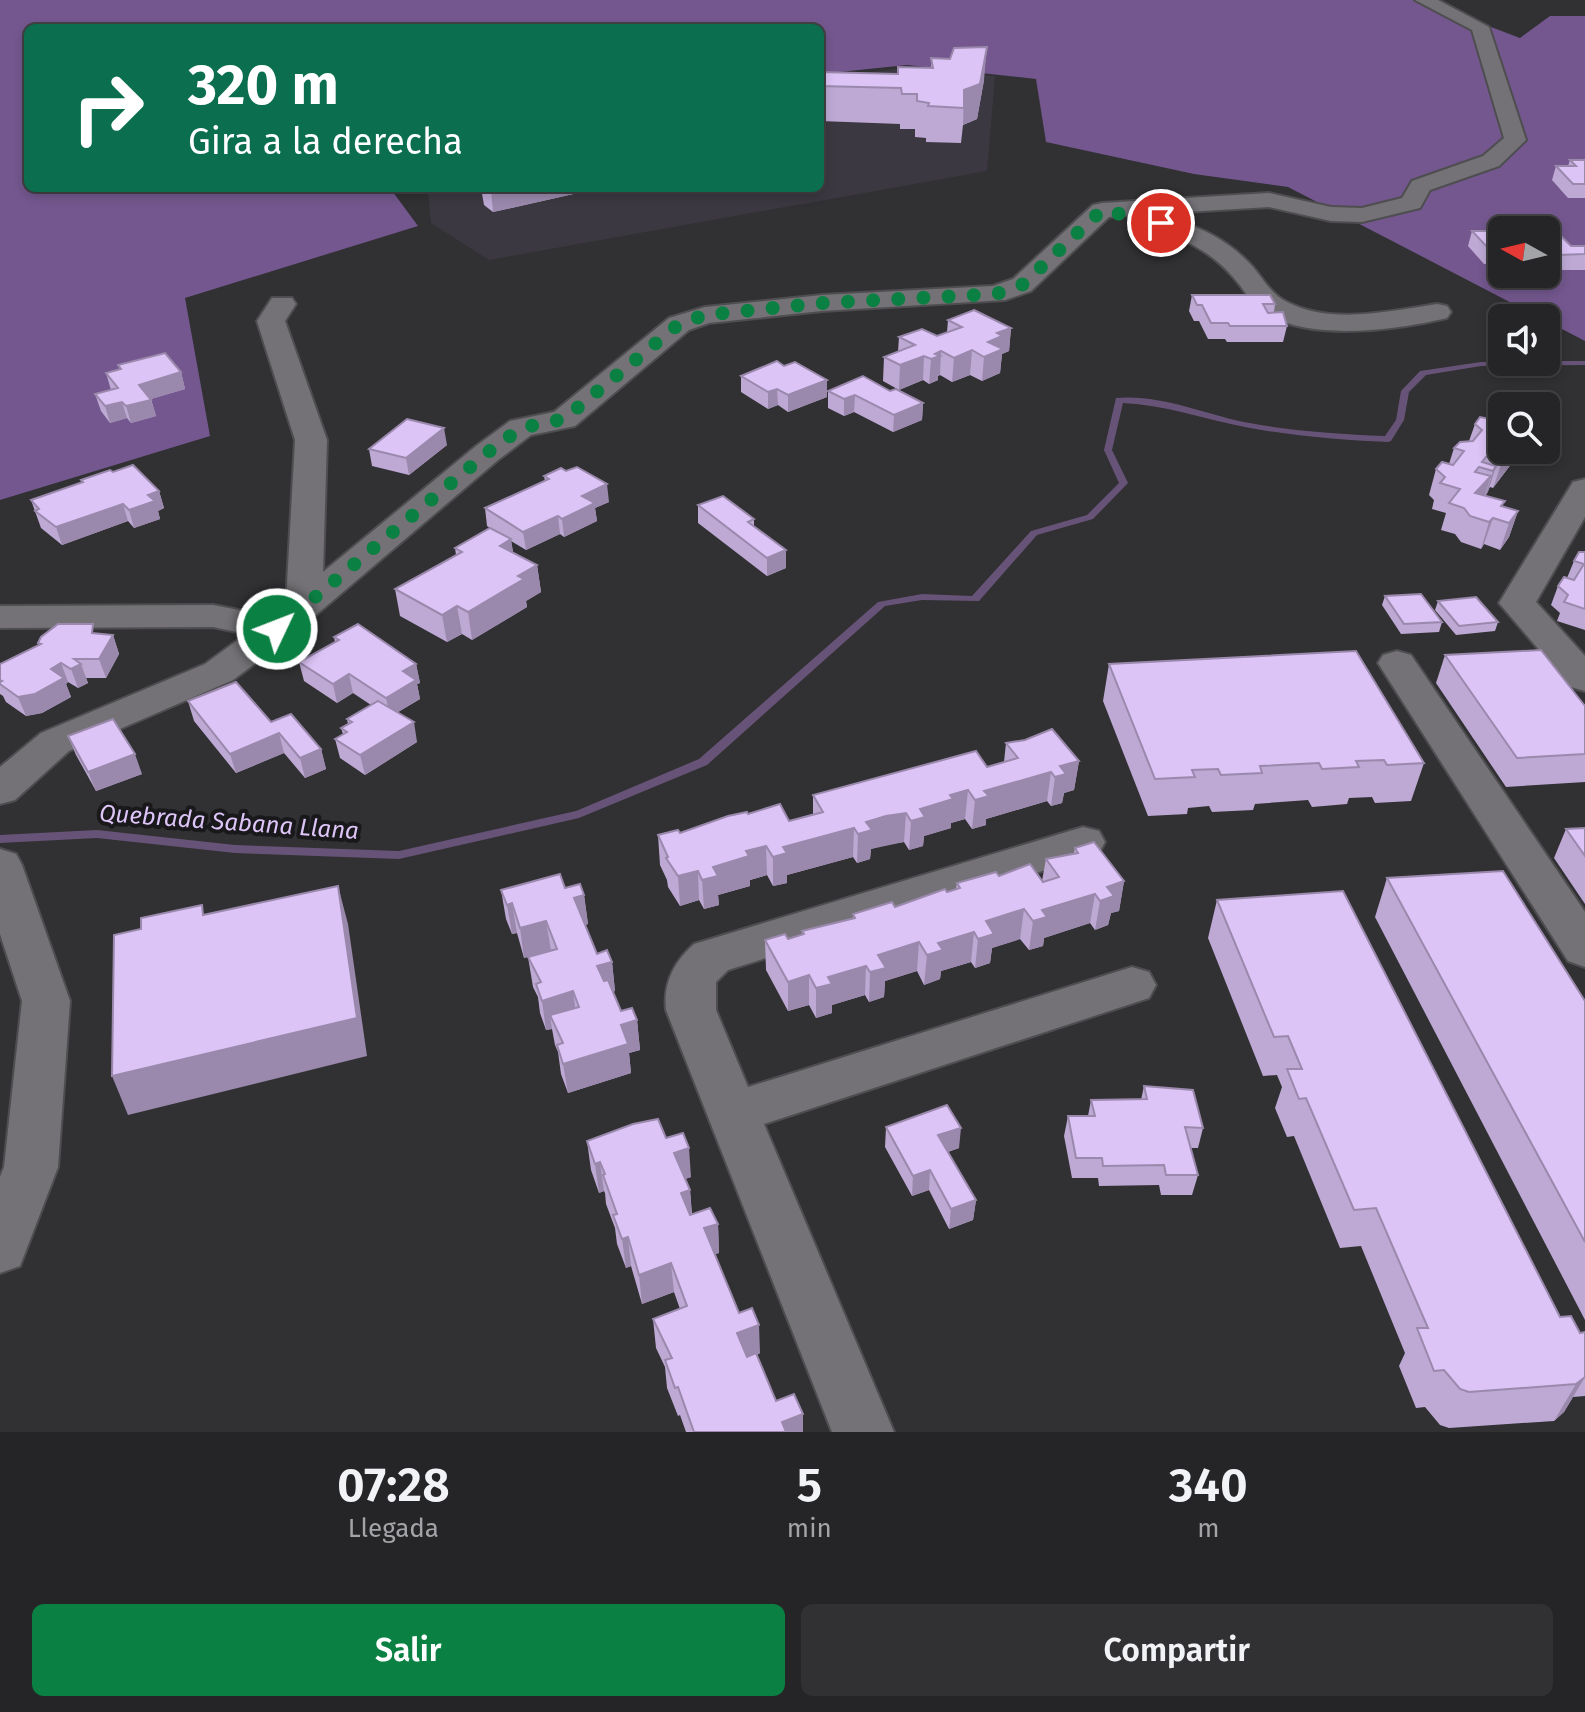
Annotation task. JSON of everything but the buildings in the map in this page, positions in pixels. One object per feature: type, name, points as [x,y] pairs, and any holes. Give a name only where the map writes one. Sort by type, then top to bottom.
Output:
[{"type":"street","points":[[0,790],[55,742],[219,672],[277,629],[487,453],[521,428],[564,419],[679,324],[731,310],[996,294],[1022,285],[1102,210],[1269,200],[1331,214],[1362,215],[1412,203],[1420,186],[1491,161],[1515,140],[1480,27],[1424,0]]},
{"type":"street","points":[[1102,210],[1189,230],[1222,249],[1273,306],[1323,323],[1362,323],[1437,312]]},
{"type":"street","points":[[282,304],[271,321],[311,440],[304,604]]},
{"type":"street","points":[[1580,509],[1517,603],[1585,679]]},
{"type":"street","points":[[0,617],[213,616],[277,629]]},
{"type":"street","points":[[1397,663],[1585,949]]},
{"type":"street","points":[[863,1432],[691,1010],[688,988],[695,971],[711,957],[1083,842]]},
{"type":"street","points":[[0,865],[46,1001],[31,1167],[0,1248]]},
{"type":"street","points":[[733,1113],[1132,985]]},
{"type":"shaded area","points":[[0,0],[1420,0],[1520,38],[1550,16],[1585,16],[1585,341],[1560,328],[1560,304],[1514,304],[1288,187],[1194,174],[1046,142],[1036,79],[907,65],[824,74],[824,24],[24,24],[24,192],[393,192],[418,226],[185,298],[210,436],[0,500]]},
{"type":"shaded area","points":[[896,69],[995,76],[987,171],[489,260],[431,223],[428,192],[824,192],[824,78]]},
{"type":"waterway","name":"Quebrada Sabana Llana","points":[[0,839],[97,834],[235,849],[399,855],[579,814],[703,762],[882,604],[922,597],[975,599],[1034,533],[1090,517],[1124,483],[1108,450],[1119,400],[1162,405],[1268,429],[1388,439],[1400,420],[1405,391],[1423,373],[1481,364],[1585,363]]},
{"type":"route","points":[[277,629],[487,453],[521,428],[564,419],[679,324],[731,310],[996,294],[1022,285],[1102,210],[1161,223]]}]
